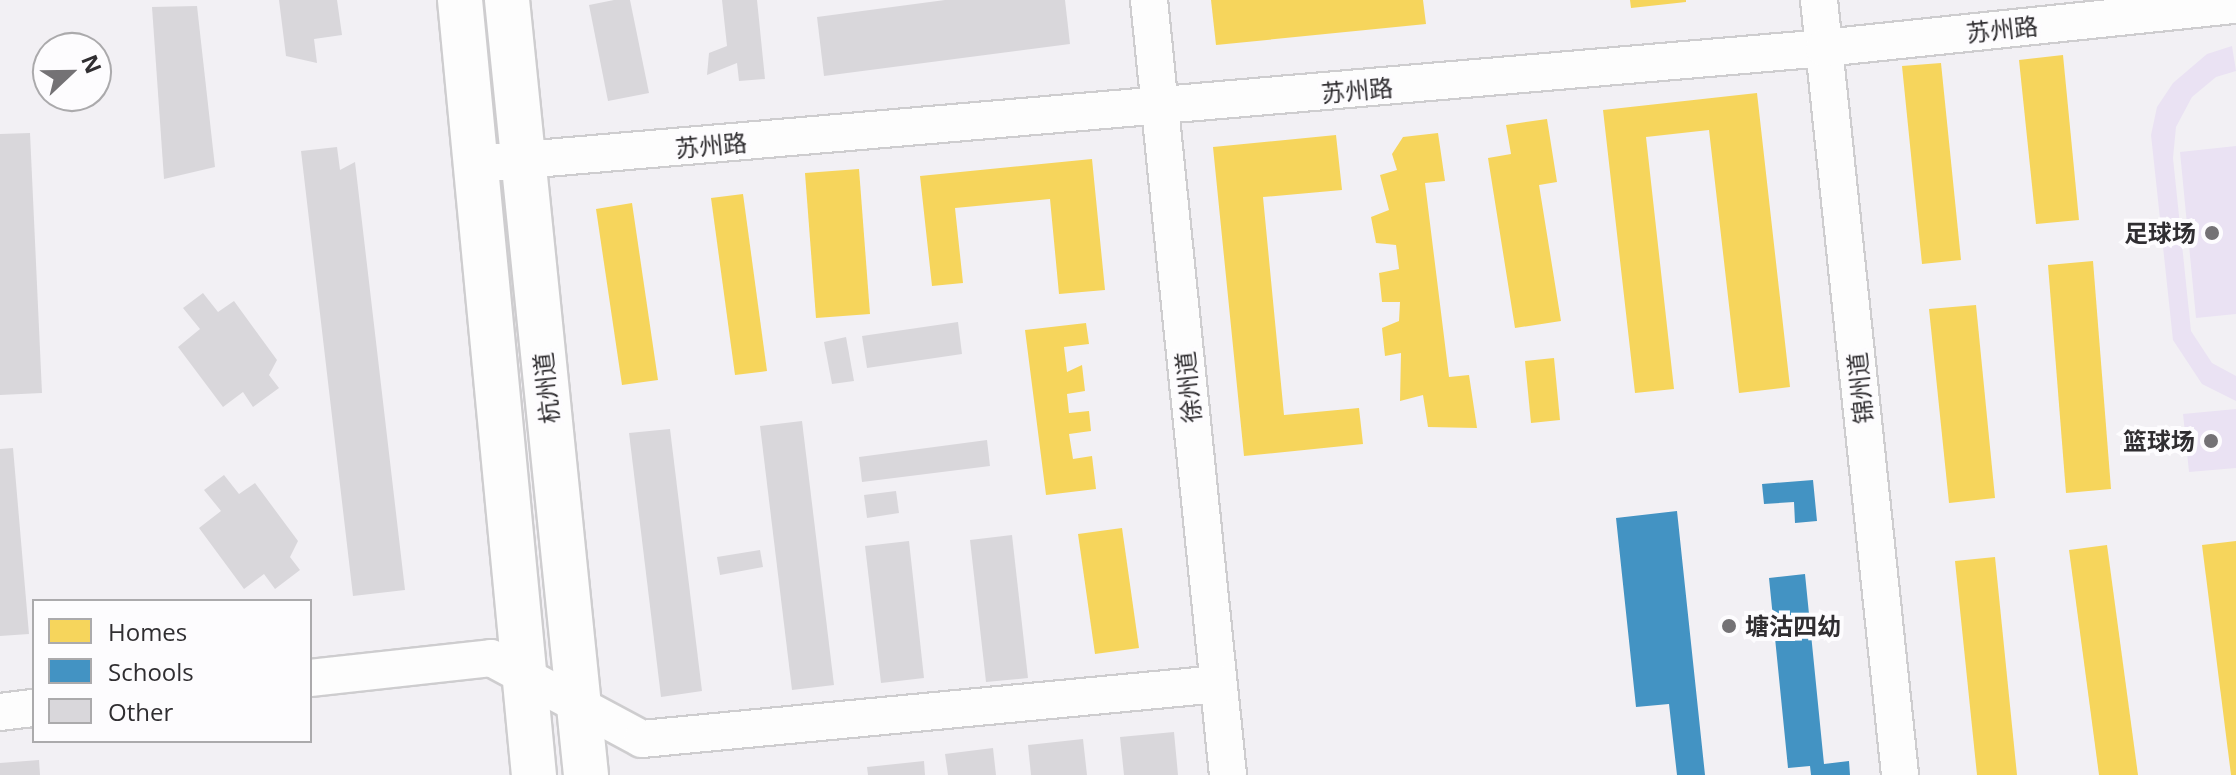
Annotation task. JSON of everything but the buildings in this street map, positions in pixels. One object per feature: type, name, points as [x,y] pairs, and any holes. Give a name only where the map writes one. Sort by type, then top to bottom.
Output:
[{"type":"main road","name":"杭州道","points":[[460,0],[534,775]]},
{"type":"main road","name":"杭州道","points":[[507,0],[586,775]]},
{"type":"street","name":"徐州道","points":[[1149,0],[1228,775]]},
{"type":"street","name":"锦州道","points":[[1819,0],[1900,775]]},
{"type":"street","name":"苏州路","points":[[477,164],[1824,48],[2236,5]]},
{"type":"street","points":[[312,678],[491,658],[642,739],[1218,684]]},
{"type":"street","points":[[0,712],[32,708]]},
{"type":"shaded area","points":[[2232,46],[2236,71],[2216,77],[2192,97],[2176,127],[2173,158],[2191,331],[2212,363],[2236,376],[2236,401],[2202,384],[2173,340],[2151,135],[2157,107],[2173,83],[2207,54]]},
{"type":"shaded area","name":"足球场","points":[[2236,146],[2236,314],[2196,318],[2180,152]]},
{"type":"shaded area","name":"篮球场","points":[[2236,409],[2236,468],[2189,472],[2183,414]]},
{"type":"place","name":"足球场","points":[[2212,233]]},
{"type":"place","name":"篮球场","points":[[2211,441]]},
{"type":"place","name":"塘沽四幼","points":[[1729,626]]}]
